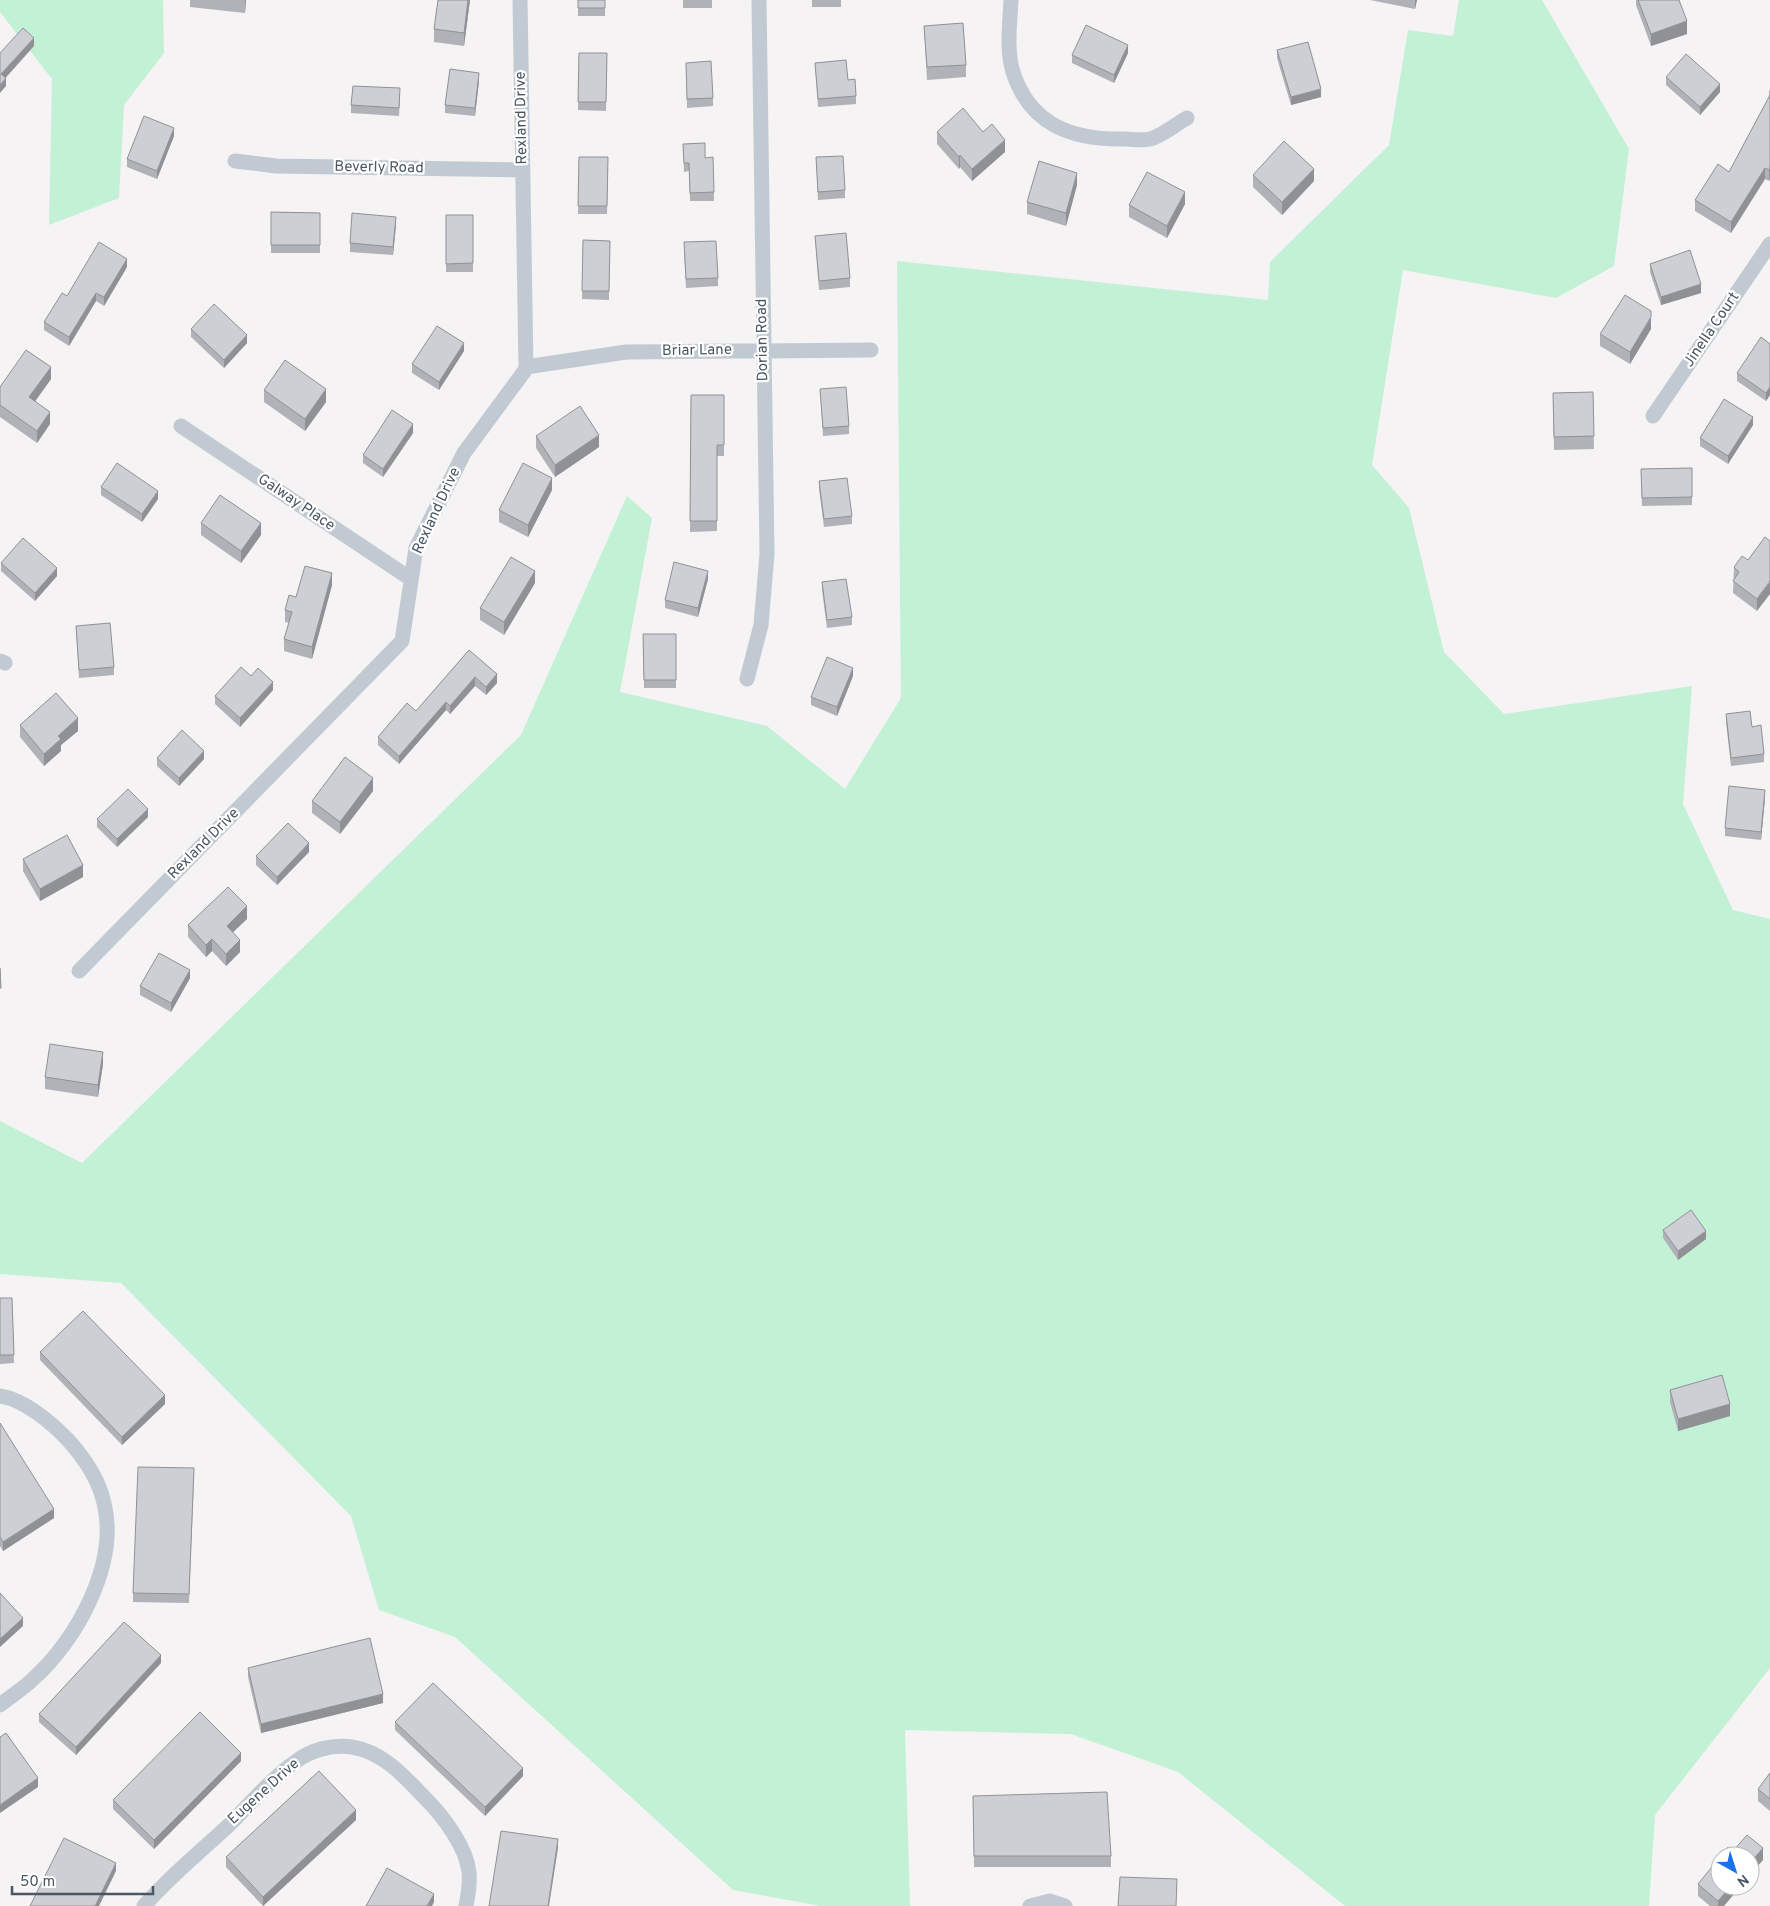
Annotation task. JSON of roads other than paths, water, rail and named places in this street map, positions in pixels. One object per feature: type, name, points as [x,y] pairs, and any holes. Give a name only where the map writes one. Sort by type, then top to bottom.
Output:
[{"type":"street","name":"Rexland Drive","points":[[79,970],[402,641],[416,548],[464,453],[526,367],[520,0]]},
{"type":"street","name":"Dorian Road","points":[[747,679],[761,624],[767,554],[759,0]]},
{"type":"street","points":[[1011,0],[1010,57],[1012,70],[1026,99],[1048,122],[1071,133],[1088,136],[1116,139],[1150,139],[1187,118]]},
{"type":"street","name":"Beverly Road","points":[[234,162],[276,166],[523,170]]},
{"type":"street","name":"Jinella Court","points":[[1653,416],[1770,244]]},
{"type":"street","name":"Briar Lane","points":[[526,367],[626,352],[870,350]]},
{"type":"street","name":"Galway Place","points":[[181,426],[411,579]]},
{"type":"street","points":[[0,1396],[38,1413],[76,1448],[97,1481],[107,1518],[104,1556],[97,1586],[73,1634],[34,1679],[0,1705]]},
{"type":"street","name":"Eugene Drive","points":[[144,1906],[165,1881],[295,1761],[316,1750],[332,1746],[351,1746],[373,1752],[395,1768],[427,1801],[456,1836],[469,1871],[466,1906]]},
{"type":"street","points":[[1030,1906],[1050,1901],[1066,1906]]}]
